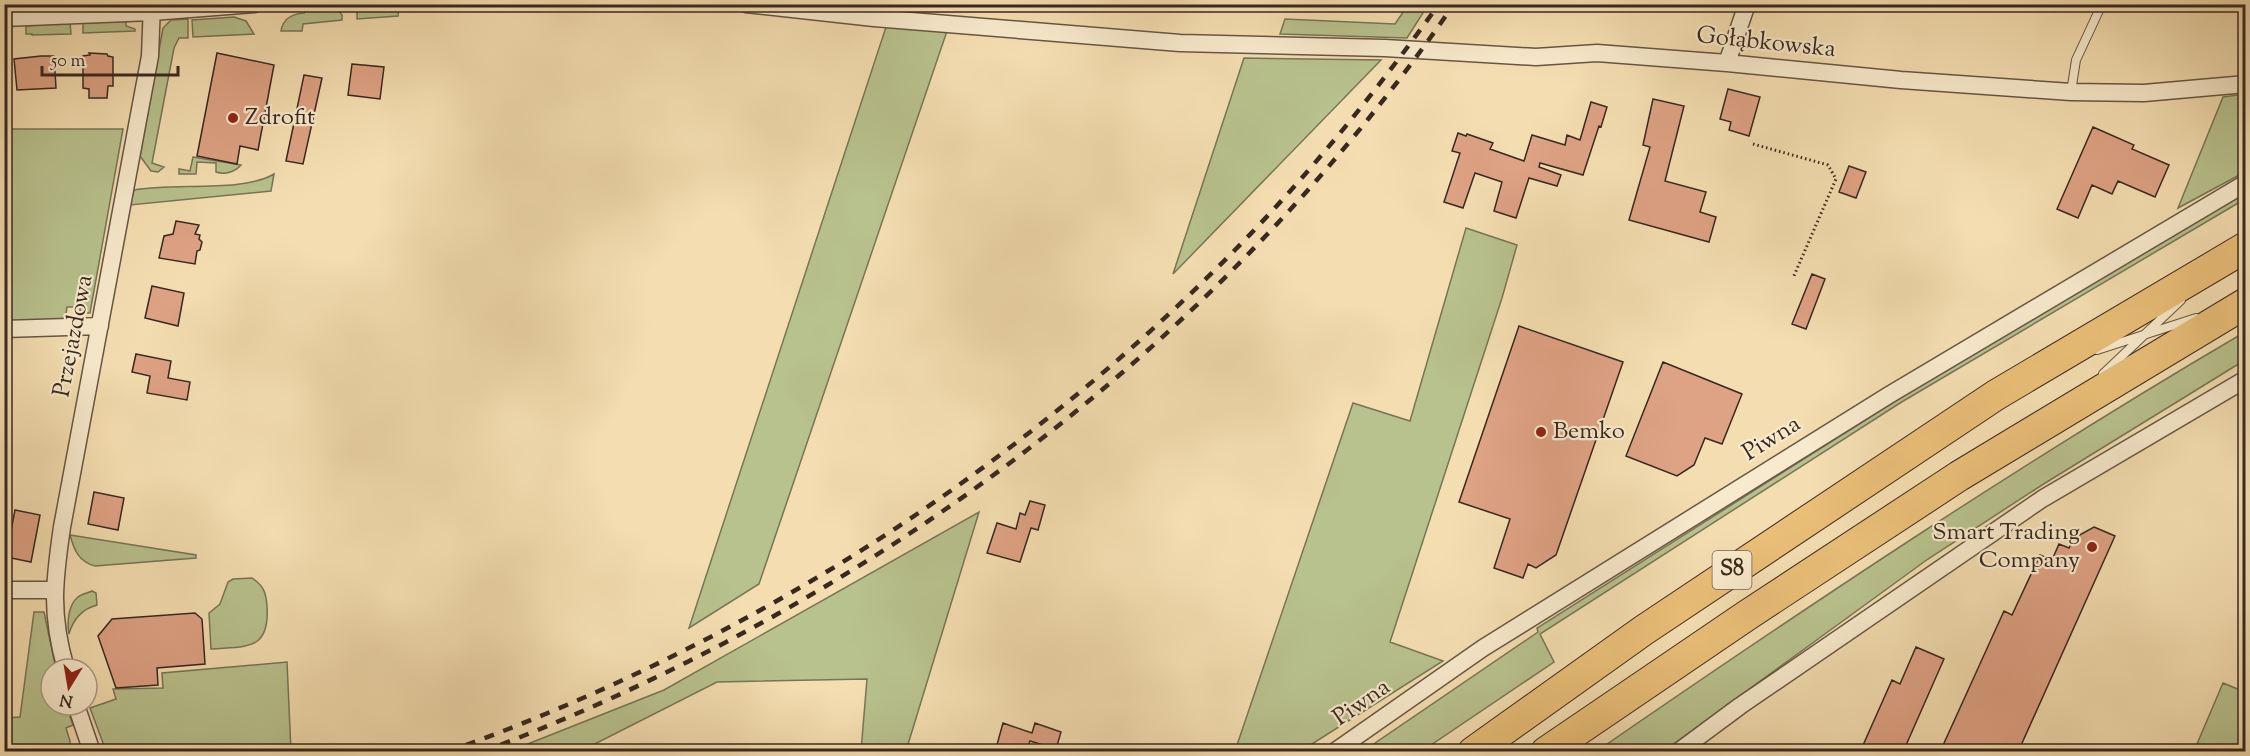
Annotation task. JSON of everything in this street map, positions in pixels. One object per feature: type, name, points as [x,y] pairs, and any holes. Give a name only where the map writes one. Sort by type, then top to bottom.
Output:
[{"type":"highway","name":"S8","points":[[1473,752],[1644,630],[1976,408],[2235,253]]},
{"type":"highway","name":"S8","points":[[1546,752],[1949,482],[2246,302]]},
{"type":"street","points":[[4,18],[254,4]]},
{"type":"street","name":"Gołąbkowska","points":[[747,4],[874,18],[1180,43],[1385,48],[1536,57],[1597,53],[1901,80],[2071,92],[2144,93],[2246,84]]},
{"type":"street","points":[[1726,63],[1747,4]]},
{"type":"street","name":"Przejazdowa","points":[[63,657],[55,623],[53,590],[62,527],[150,56],[152,8]]},
{"type":"street","name":"Piwna","points":[[1334,752],[1483,648],[1878,401],[2246,183]]},
{"type":"street","points":[[4,328],[100,326]]},
{"type":"street","points":[[1678,752],[1740,706],[2042,499],[2246,379]]},
{"type":"street","points":[[4,590],[53,590]]},
{"type":"street","points":[[80,717],[90,750]]},
{"type":"lane","points":[[2071,92],[2076,60],[2102,4]]},
{"type":"lane","points":[[2193,289],[2235,253]]},
{"type":"lane","points":[[2062,412],[2184,297]]},
{"type":"lane","points":[[2212,313],[2246,302]]},
{"type":"lane","points":[[2092,352],[2200,317]]},
{"type":"lane","points":[[2040,369],[2082,355]]},
{"type":"path","points":[[1753,144],[1828,165],[1836,179],[1793,278]]},
{"type":"path","points":[[4,376],[9,396],[7,423],[4,423]]},
{"type":"green space","points":[[399,5],[398,16],[357,19],[357,11],[364,6]]},
{"type":"green space","points":[[1408,5],[1428,5],[1407,38],[1280,34],[1285,19],[1395,24]]},
{"type":"green space","points":[[337,9],[342,15],[342,20],[303,24],[302,31],[281,31],[286,20],[296,14],[305,11]]},
{"type":"green space","points":[[234,17],[246,21],[254,34],[193,37],[192,20]]},
{"type":"green space","points":[[188,19],[188,38],[179,38],[174,48],[152,163],[164,167],[158,172],[151,171],[140,156],[163,28],[171,20]]},
{"type":"green space","points":[[126,21],[126,26],[135,31],[83,33],[83,23]]},
{"type":"green space","points":[[70,23],[71,34],[26,34],[26,26]]},
{"type":"green space","points":[[886,27],[947,31],[759,584],[689,628]]},
{"type":"green space","points":[[1244,58],[1381,60],[1173,274]]},
{"type":"green space","points":[[2245,94],[2245,172],[2178,208],[2223,97]]},
{"type":"green space","points":[[5,129],[123,129],[90,313],[80,313],[80,307],[67,307],[65,321],[5,321]]},
{"type":"green space","points":[[193,157],[241,165],[233,171],[223,173],[216,172],[216,163],[197,162],[196,174],[179,174],[179,169],[190,171]]},
{"type":"green space","points":[[274,174],[271,191],[130,205],[134,190],[244,183]]},
{"type":"green space","points":[[2245,191],[2245,199],[1900,403],[1540,634],[1554,662],[1422,751],[1362,752],[1538,632],[1537,628],[1905,395]]},
{"type":"green space","points":[[1466,228],[1517,245],[1502,298],[1390,642],[1443,661],[1301,751],[1235,751],[1353,403],[1410,421]]},
{"type":"green space","points":[[2245,332],[2245,360],[2042,485],[1928,559],[1664,751],[1597,751],[1756,642],[1998,483]]},
{"type":"green space","points":[[979,512],[906,751],[861,751],[867,679],[717,682],[581,751],[510,751],[664,690]]},
{"type":"green space","points":[[70,535],[196,555],[196,558],[95,566],[85,562],[78,555]]},
{"type":"green space","points":[[252,578],[262,587],[266,597],[265,631],[260,639],[245,646],[211,649],[209,613],[220,604],[228,582],[233,579]]},
{"type":"green space","points":[[92,591],[96,593],[97,605],[87,609],[79,616],[69,634],[68,620],[72,605],[79,596]]},
{"type":"green space","points":[[34,612],[44,612],[53,657],[39,657],[39,717],[70,717],[73,725],[66,728],[70,751],[5,751],[5,718],[20,717]]},
{"type":"green space","points":[[287,662],[291,751],[106,751],[93,717],[99,717],[99,705],[116,699],[113,689],[163,688],[162,673]]},
{"type":"green space","points":[[2223,683],[2245,692],[2245,751],[2194,751]]},
{"type":"building","points":[[89,53],[107,54],[113,57],[113,86],[108,86],[107,98],[89,98],[89,89],[83,88],[83,56],[90,55]]},
{"type":"building","points":[[217,53],[274,65],[258,150],[240,146],[237,164],[197,156]]},
{"type":"building","points":[[54,56],[56,88],[17,90],[14,59]]},
{"type":"building","points":[[352,64],[384,67],[380,99],[348,95]]},
{"type":"building","points":[[304,75],[322,78],[303,164],[286,161]]},
{"type":"building","points":[[1728,89],[1760,97],[1749,136],[1729,130],[1731,122],[1720,119]]},
{"type":"building","points":[[1653,99],[1684,106],[1665,181],[1706,192],[1700,212],[1716,217],[1709,242],[1629,220],[1650,147],[1643,145]]},
{"type":"building","points":[[1591,102],[1607,107],[1583,175],[1540,163],[1539,167],[1561,175],[1557,186],[1529,178],[1516,218],[1494,211],[1502,182],[1475,173],[1463,208],[1444,202],[1460,153],[1452,151],[1458,133],[1493,143],[1490,149],[1524,161],[1532,135],[1565,145],[1567,135],[1580,140]]},
{"type":"building","points":[[2093,127],[2134,145],[2132,149],[2169,165],[2155,197],[2118,181],[2112,194],[2092,185],[2078,218],[2057,209]]},
{"type":"building","points":[[1849,166],[1866,172],[1856,198],[1839,192]]},
{"type":"building","points":[[176,221],[199,225],[195,234],[200,235],[199,239],[202,242],[200,250],[197,251],[195,264],[159,258],[164,236],[173,234]]},
{"type":"building","points":[[1812,274],[1825,279],[1806,329],[1792,324]]},
{"type":"building","points":[[152,286],[184,293],[178,326],[145,318]]},
{"type":"building","name":"Bemko","points":[[1519,326],[1623,362],[1556,555],[1536,568],[1528,564],[1523,578],[1494,568],[1510,519],[1459,502]]},
{"type":"building","points":[[136,354],[171,361],[168,378],[190,382],[187,400],[147,393],[150,376],[132,372]]},
{"type":"building","points":[[1663,362],[1742,394],[1722,444],[1705,438],[1694,465],[1677,476],[1626,456]]},
{"type":"building","points":[[94,492],[124,498],[118,530],[88,524]]},
{"type":"building","points":[[1030,501],[1045,505],[1038,530],[1031,528],[1020,562],[987,553],[997,523],[1016,529],[1020,513],[1025,515]]},
{"type":"building","points":[[15,510],[40,515],[31,562],[6,557]]},
{"type":"building","points":[[2094,527],[2115,536],[2018,752],[1940,752],[2004,611],[2012,615],[2040,555],[2052,560],[2059,544],[2069,548],[2074,538]]},
{"type":"building","points":[[195,613],[202,619],[205,664],[157,668],[158,685],[116,688],[98,636],[112,619]]},
{"type":"building","points":[[1916,647],[1944,659],[1903,752],[1860,752],[1892,680],[1900,684]]},
{"type":"building","points":[[1003,723],[1032,733],[1035,723],[1061,732],[1056,749],[1030,741],[1026,752],[995,752]]},
{"type":"railway","points":[[447,752],[557,709],[663,661],[767,606],[868,546],[965,481],[1058,410],[1147,334],[1232,253],[1288,194],[1340,133],[1439,4]]},
{"type":"railway","points":[[482,752],[625,692],[764,621],[898,541],[1025,451],[1145,353],[1257,245],[1360,129],[1454,4]]},
{"type":"place","name":"Zdrofit","points":[[233,118]]},
{"type":"place","name":"Bemko","points":[[1541,432]]},
{"type":"place","name":"Smart Trading Company","points":[[2092,547]]}]
